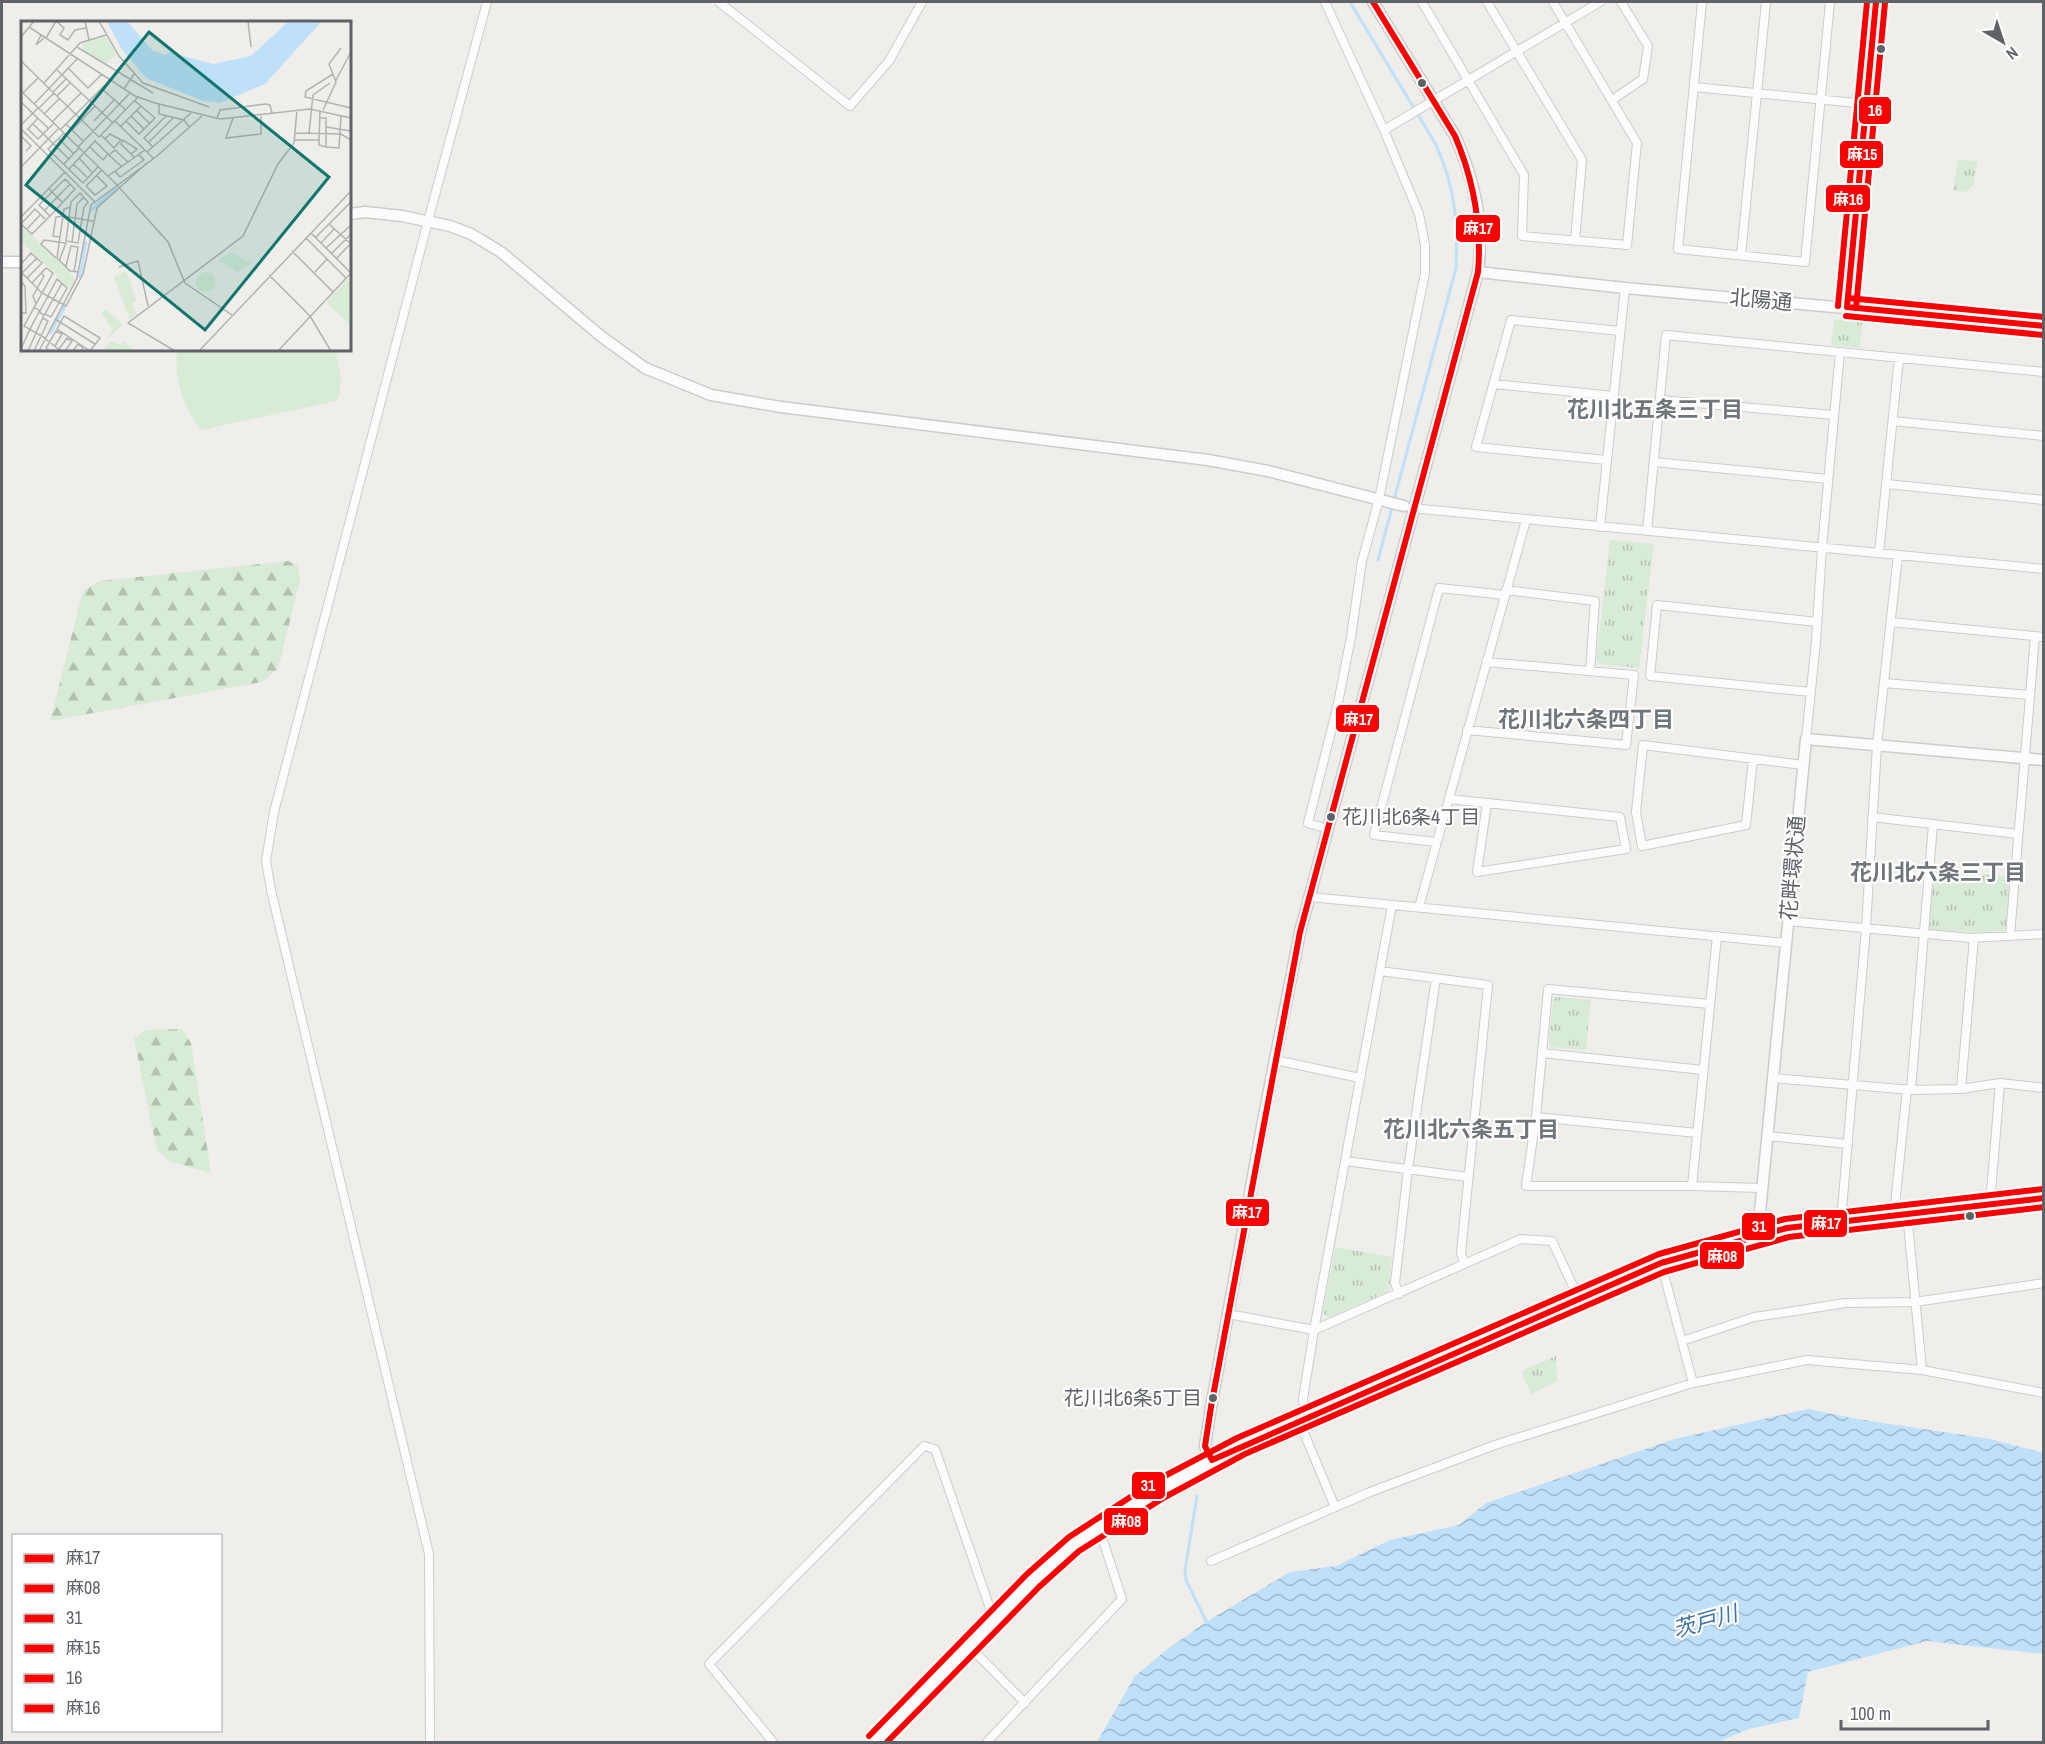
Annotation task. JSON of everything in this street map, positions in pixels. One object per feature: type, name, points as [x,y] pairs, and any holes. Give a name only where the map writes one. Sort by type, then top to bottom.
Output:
[{"type":"street","points":[[430,1743],[429,1554],[266,861],[274,812],[487,2]]},
{"type":"street","points":[[719,2],[850,106],[889,60],[922,2]]},
{"type":"street","points":[[1325,2],[1384,130],[1419,214],[1425,245],[1425,273],[1383,500],[1362,561],[1351,637],[1337,708],[1308,823],[1328,829]]},
{"type":"street","points":[[1212,1460],[1205,1446],[1300,932],[1409,508],[1478,272],[1481,232],[1471,176],[1455,136],[1373,2]]},
{"type":"street","points":[[1422,2],[1524,175],[1522,236],[1628,245],[1637,143],[1553,2]]},
{"type":"street","points":[[1487,2],[1582,160],[1575,241]]},
{"type":"street","points":[[1384,130],[1600,2]]},
{"type":"street","points":[[1612,100],[1643,79],[1648,46],[1621,2]]},
{"type":"street","points":[[1702,2],[1678,249],[1806,262],[1830,2]]},
{"type":"street","points":[[1741,255],[1766,2]]},
{"type":"street","points":[[1847,307],[1876,2]]},
{"type":"street","points":[[1694,87],[1866,104]]},
{"type":"street","points":[[351,214],[365,212],[393,215],[428,221],[471,234],[501,252],[602,337],[645,368],[711,395],[744,402],[1208,460],[1268,471],[1409,508],[2043,569]]},
{"type":"street","points":[[2,262],[21,262]]},
{"type":"street","name":"北陽通","points":[[1478,272],[1625,288],[2043,326]]},
{"type":"street","points":[[1600,527],[1625,288]]},
{"type":"street","points":[[1607,460],[1476,447],[1511,320],[1620,331]]},
{"type":"street","points":[[1647,531],[1666,336],[2043,372]]},
{"type":"street","points":[[1840,352],[1806,739],[2043,760]]},
{"type":"street","points":[[1879,553],[1899,358]]},
{"type":"street","points":[[1493,384],[1614,396]]},
{"type":"street","points":[[1660,400],[1834,415]]},
{"type":"street","points":[[1893,421],[2043,436]]},
{"type":"street","points":[[1654,462],[1828,479]]},
{"type":"street","points":[[1887,484],[2043,500]]},
{"type":"street","points":[[1419,907],[1526,520]]},
{"type":"street","points":[[1841,1221],[1866,928],[1877,745],[1898,555]]},
{"type":"street","points":[[1437,842],[1374,835],[1439,588],[1595,601],[1590,671]]},
{"type":"street","points":[[1810,692],[1650,676],[1657,605],[1817,622]]},
{"type":"street","points":[[1891,622],[2039,637],[2030,695],[2010,936]]},
{"type":"street","points":[[1467,730],[1626,745],[1635,675],[1486,662]]},
{"type":"street","points":[[1884,683],[2030,695]]},
{"type":"street","name":"花畔環状通","points":[[1762,1234],[1760,1212],[1762,1188],[1806,739]]},
{"type":"street","points":[[1753,759],[1746,825],[1642,846],[1636,812],[1643,745],[1803,765]]},
{"type":"street","points":[[1449,799],[1487,803],[1620,817],[1626,849],[1477,872],[1487,803]]},
{"type":"street","points":[[1872,817],[2018,834]]},
{"type":"street","points":[[1894,1214],[1909,1089],[1933,824]]},
{"type":"street","points":[[1310,897],[1786,943]]},
{"type":"street","points":[[1335,1507],[1302,1420],[1303,1399],[1392,905]]},
{"type":"street","points":[[1788,921],[1974,938],[2043,934]]},
{"type":"street","points":[[1692,1186],[1717,936]]},
{"type":"street","points":[[1961,1089],[1974,938]]},
{"type":"street","points":[[1380,971],[1488,985],[1461,1252],[1464,1264]]},
{"type":"street","points":[[1400,1294],[1395,1283],[1408,1169],[1436,978]]},
{"type":"street","points":[[1710,1004],[1548,989],[1536,1117],[1526,1186],[1762,1188]]},
{"type":"street","points":[[1542,1053],[1703,1070]]},
{"type":"street","points":[[1275,1060],[1360,1078]]},
{"type":"street","points":[[1773,1078],[1909,1089],[1961,1089],[2000,1083],[2043,1088]]},
{"type":"street","points":[[1990,1204],[2000,1083]]},
{"type":"street","points":[[1536,1117],[1697,1133]]},
{"type":"street","points":[[1767,1136],[1848,1144]]},
{"type":"street","points":[[1345,1161],[1468,1177]]},
{"type":"street","points":[[875,1743],[1041,1573],[1074,1544],[1160,1489],[1212,1460],[1661,1263],[1787,1228],[2043,1198]]},
{"type":"street","points":[[1907,1213],[1923,1370]]},
{"type":"street","points":[[1228,1314],[1314,1330],[1521,1239],[1552,1241],[1579,1299]]},
{"type":"street","points":[[1661,1263],[1693,1383]]},
{"type":"street","points":[[1682,1341],[1754,1317],[1785,1312],[1845,1304],[1915,1302],[2043,1283]]},
{"type":"street","points":[[1211,1561],[1370,1491],[1495,1445],[1693,1383],[1807,1360],[1923,1370],[2043,1393]]},
{"type":"street","points":[[773,1743],[709,1664],[924,1446],[935,1449],[994,1620]]},
{"type":"street","points":[[987,1743],[1122,1599],[1099,1528]]},
{"type":"street","points":[[969,1646],[1025,1703]]},
{"type":"green space","points":[[1958,159],[1978,162],[1973,186],[1966,192],[1953,190]]},
{"type":"green space","points":[[1834,319],[1862,322],[1860,348],[1831,345]]},
{"type":"green space","points":[[177,351],[335,351],[342,383],[339,384],[341,393],[336,401],[201,430],[184,402],[178,382]]},
{"type":"green space","points":[[1610,540],[1654,544],[1639,668],[1600,664],[1596,659]]},
{"type":"green space","points":[[288,561],[297,565],[300,580],[278,669],[262,682],[50,721],[83,591],[99,581]]},
{"type":"green space","points":[[1934,869],[2010,877],[2006,927],[2003,931],[1932,930],[1929,927]]},
{"type":"green space","points":[[1556,997],[1591,1000],[1586,1050],[1551,1047],[1549,1044],[1553,999]]},
{"type":"green space","points":[[182,1029],[191,1043],[211,1173],[168,1161],[157,1150],[134,1039],[145,1030]]},
{"type":"green space","points":[[1335,1247],[1392,1257],[1389,1291],[1328,1318],[1323,1313]]},
{"type":"green space","points":[[1556,1356],[1557,1381],[1531,1394],[1521,1371]]},
{"type":"water","name":"茨戸川","points":[[1808,1409],[1863,1420],[1990,1439],[2043,1453],[2043,1654],[1927,1641],[1808,1672],[1799,1718],[1749,1729],[1718,1742],[1097,1742],[1135,1676],[1206,1622],[1290,1572],[1336,1566],[1390,1540],[1459,1525],[1486,1503],[1675,1439]]},
{"type":"waterway","points":[[1350,2],[1435,143],[1447,174],[1456,219],[1456,268],[1378,560]]},
{"type":"waterway","points":[[1197,1496],[1185,1570],[1186,1580],[1207,1623]]},
{"type":"transit line","name":"麻17","points":[[1212,1460],[1205,1446],[1211,1407],[1300,932],[1478,272],[1479,237],[1475,203],[1462,153],[1455,136],[1373,2]]},
{"type":"transit line","name":"麻16","points":[[1838,306],[1867,2]]},
{"type":"transit line","name":"麻15","points":[[1847,307],[1876,2]]},
{"type":"transit line","name":"16","points":[[1856,308],[1885,3]]},
{"type":"transit line","name":"麻16","points":[[1848,298],[2044,317]]},
{"type":"transit line","name":"麻15","points":[[1847,307],[2044,326]]},
{"type":"transit line","name":"16","points":[[1846,316],[2043,335]]},
{"type":"transit line","name":"31","points":[[869,1736],[1027,1574],[1069,1537],[1155,1481],[1237,1438],[1659,1254],[1785,1219],[2043,1189]]},
{"type":"transit line","name":"麻17","points":[[1212,1460],[1661,1263],[1787,1228],[2044,1198]]},
{"type":"transit line","name":"麻08","points":[[887,1742],[1039,1587],[1079,1551],[1165,1497],[1245,1454],[1664,1272],[1789,1237],[2044,1207]]},
{"type":"place","name":"花川北6条4丁目","points":[[1331,817]]},
{"type":"place","name":"花川北6条5丁目","points":[[1213,1398]]},
{"type":"district","name":"花川北五条三丁目","points":[[1655,409]]},
{"type":"district","name":"花川北六条四丁目","points":[[1586,719]]},
{"type":"district","name":"花川北六条三丁目","points":[[1938,872]]},
{"type":"district","name":"花川北六条五丁目","points":[[1471,1129]]}]
